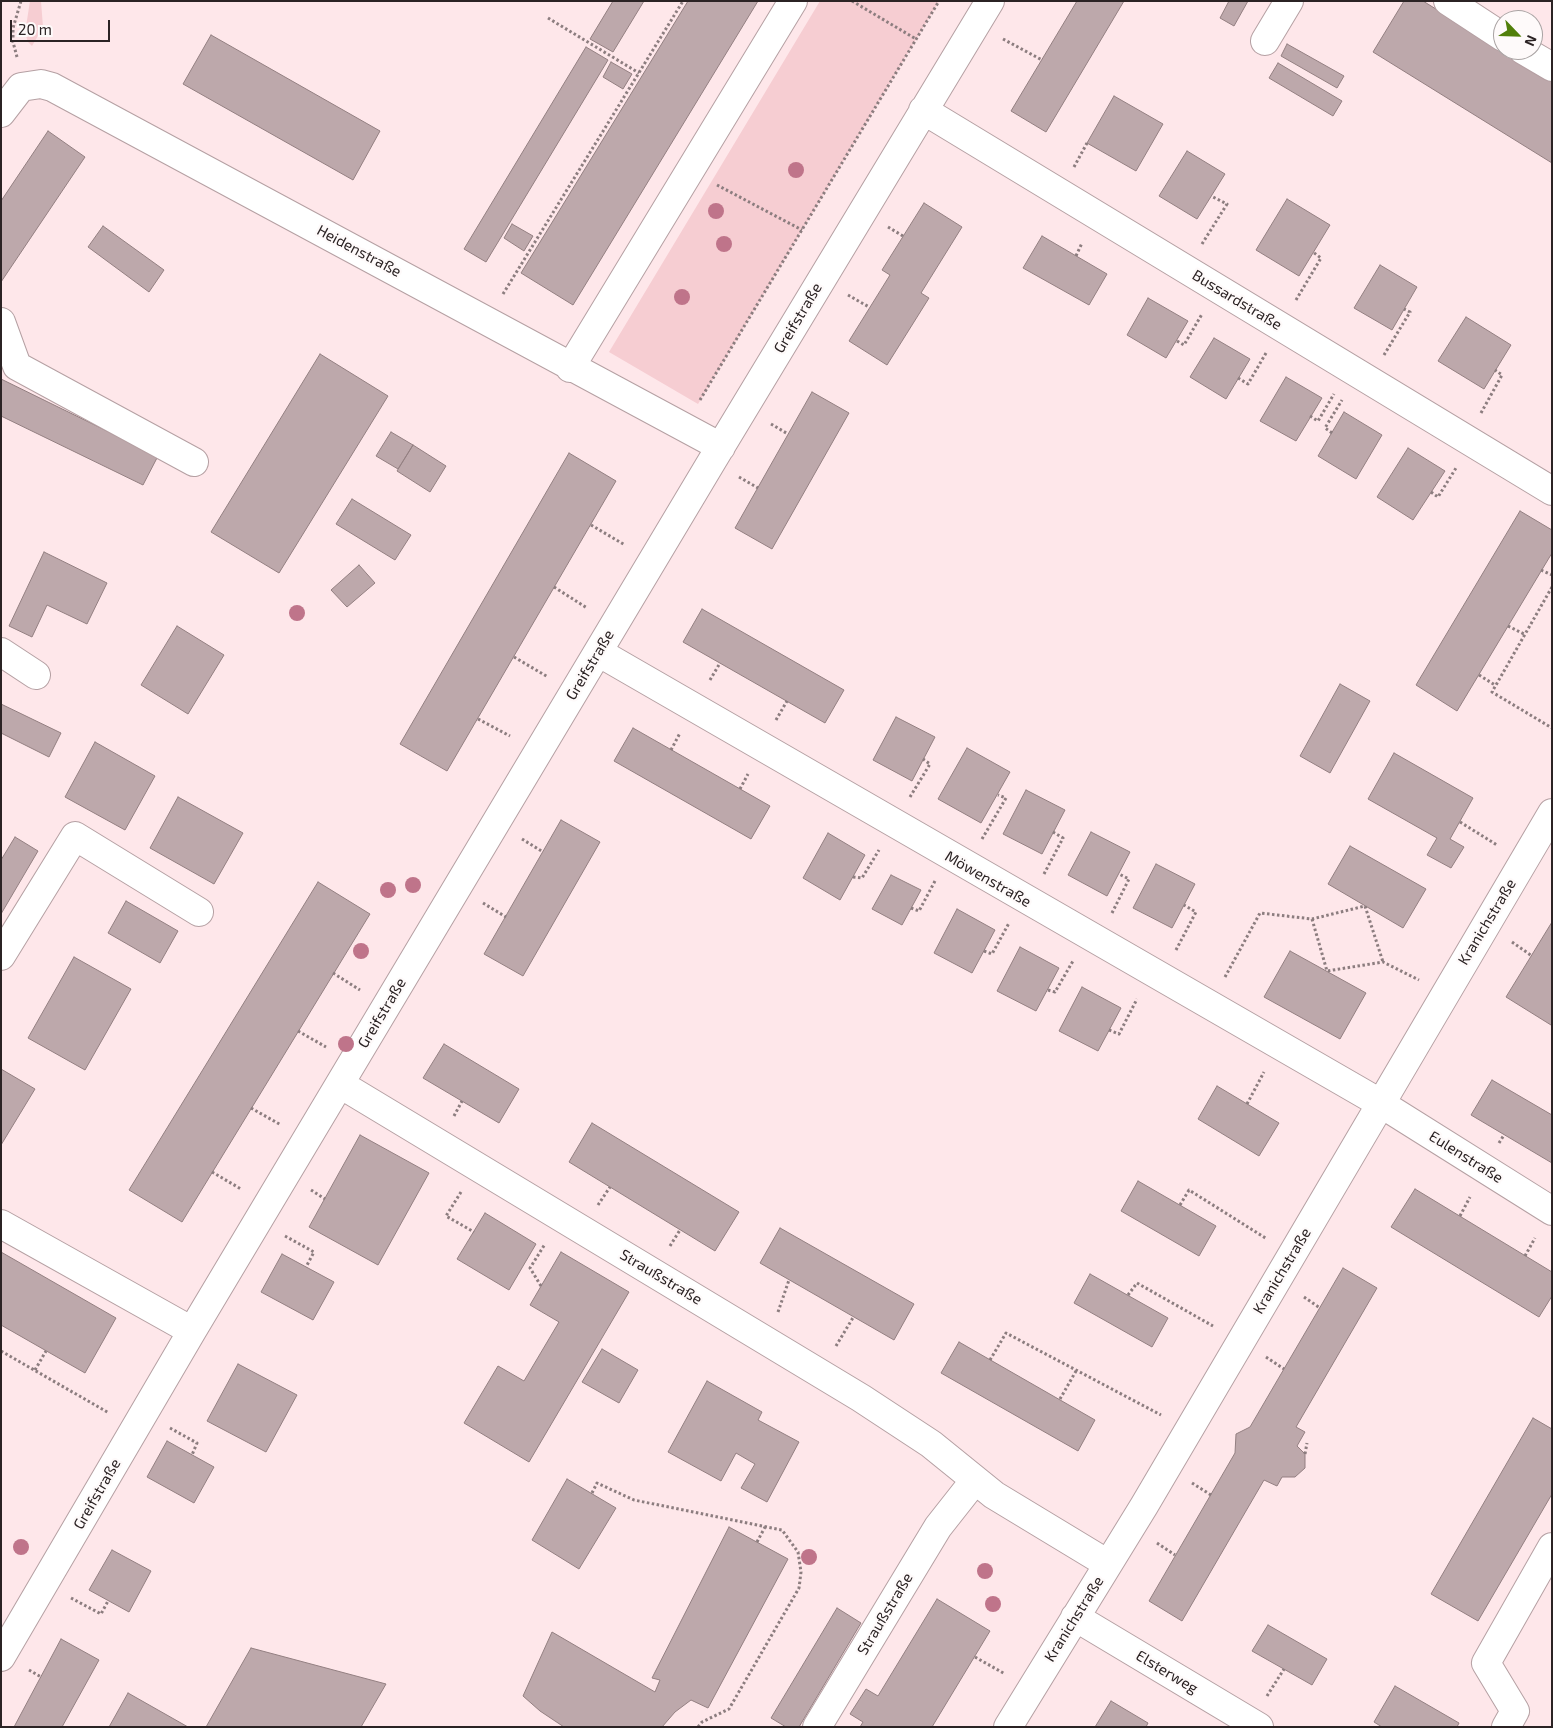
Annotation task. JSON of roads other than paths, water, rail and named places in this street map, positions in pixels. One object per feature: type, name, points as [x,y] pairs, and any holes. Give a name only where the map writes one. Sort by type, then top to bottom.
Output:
[{"type":"street","points":[[570,368],[792,1]]},
{"type":"street","name":"Greifstraße","points":[[1,1657],[192,1331],[651,562],[990,1]]},
{"type":"street","points":[[1265,41],[1289,1]]},
{"type":"street","points":[[1448,1],[1493,30]]},
{"type":"street","points":[[1540,60],[1552,67]]},
{"type":"street","name":"Heidenstraße","points":[[1,113],[21,87],[41,84],[52,87],[487,320],[570,368],[721,447]]},
{"type":"street","name":"Bussardstraße","points":[[923,110],[1552,491]]},
{"type":"street","points":[[1,322],[17,366],[194,462]]},
{"type":"street","points":[[1,652],[36,675]]},
{"type":"street","name":"Möwenstraße","points":[[598,652],[957,861],[1380,1103]]},
{"type":"street","name":"Kranichstraße","points":[[1008,1727],[1108,1564],[1552,813]]},
{"type":"street","points":[[1,956],[75,836],[199,912]]},
{"type":"street","name":"Straußstraße","points":[[340,1084],[860,1398],[931,1444],[994,1495],[1108,1564]]},
{"type":"street","name":"Eulenstraße","points":[[1380,1103],[1552,1211]]},
{"type":"street","points":[[1,1224],[192,1331]]},
{"type":"street","name":"Straußstraße","points":[[817,1727],[938,1527],[975,1480]]},
{"type":"street","points":[[1506,1727],[1516,1711],[1486,1663],[1552,1548]]},
{"type":"street","name":"Elsterweg","points":[[1075,1617],[1259,1727]]}]
